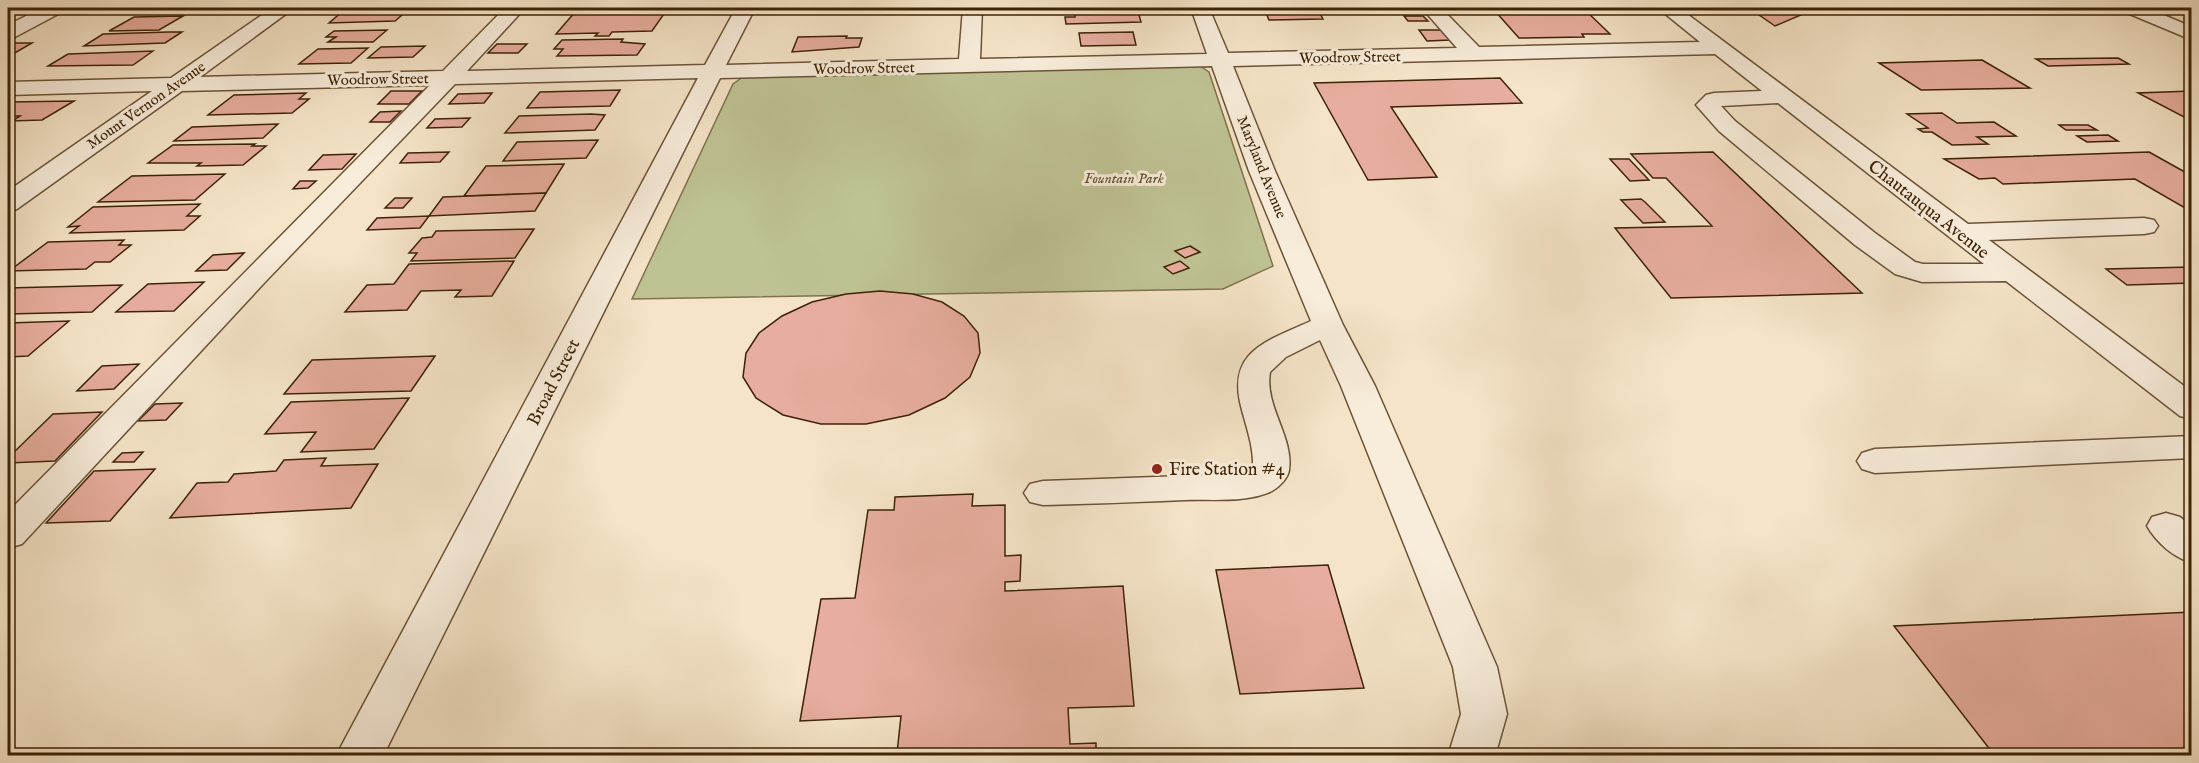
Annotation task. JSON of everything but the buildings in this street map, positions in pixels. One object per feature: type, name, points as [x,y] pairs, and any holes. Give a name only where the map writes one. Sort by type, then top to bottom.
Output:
[{"type":"street","points":[[8,33],[55,8]]},
{"type":"street","name":"Mount Vernon Avenue","points":[[8,203],[284,8]]},
{"type":"street","points":[[8,535],[515,8]]},
{"type":"street","name":"Broad Street","points":[[359,756],[745,8]]},
{"type":"street","points":[[969,65],[972,8]]},
{"type":"street","name":"Maryland Avenue","points":[[1200,8],[1262,171],[1328,326],[1358,386],[1475,667],[1484,714],[1471,756]]},
{"type":"street","points":[[1431,8],[1474,54]]},
{"type":"street","name":"Chautauqua Avenue","points":[[1668,8],[2192,409]]},
{"type":"street","points":[[2132,8],[2192,34]]},
{"type":"street","name":"Woodrow Street","points":[[8,88],[1721,48]]},
{"type":"street","points":[[1784,96],[1714,100],[1707,105],[1727,126],[1865,239],[1905,268],[1922,273],[2012,272]]},
{"type":"street","points":[[1960,233],[2144,226]]},
{"type":"street","points":[[1042,493],[1239,486],[1259,482],[1270,472],[1272,460],[1253,386],[1253,373],[1260,361],[1273,352],[1328,326]]},
{"type":"street","points":[[1875,461],[2192,447]]},
{"type":"green space","name":"Fountain Park","points":[[1200,66],[1209,72],[1273,266],[1223,289],[632,299],[733,84],[743,77]]},
{"type":"place","name":"Fire Station #4","points":[[1157,469]]}]
